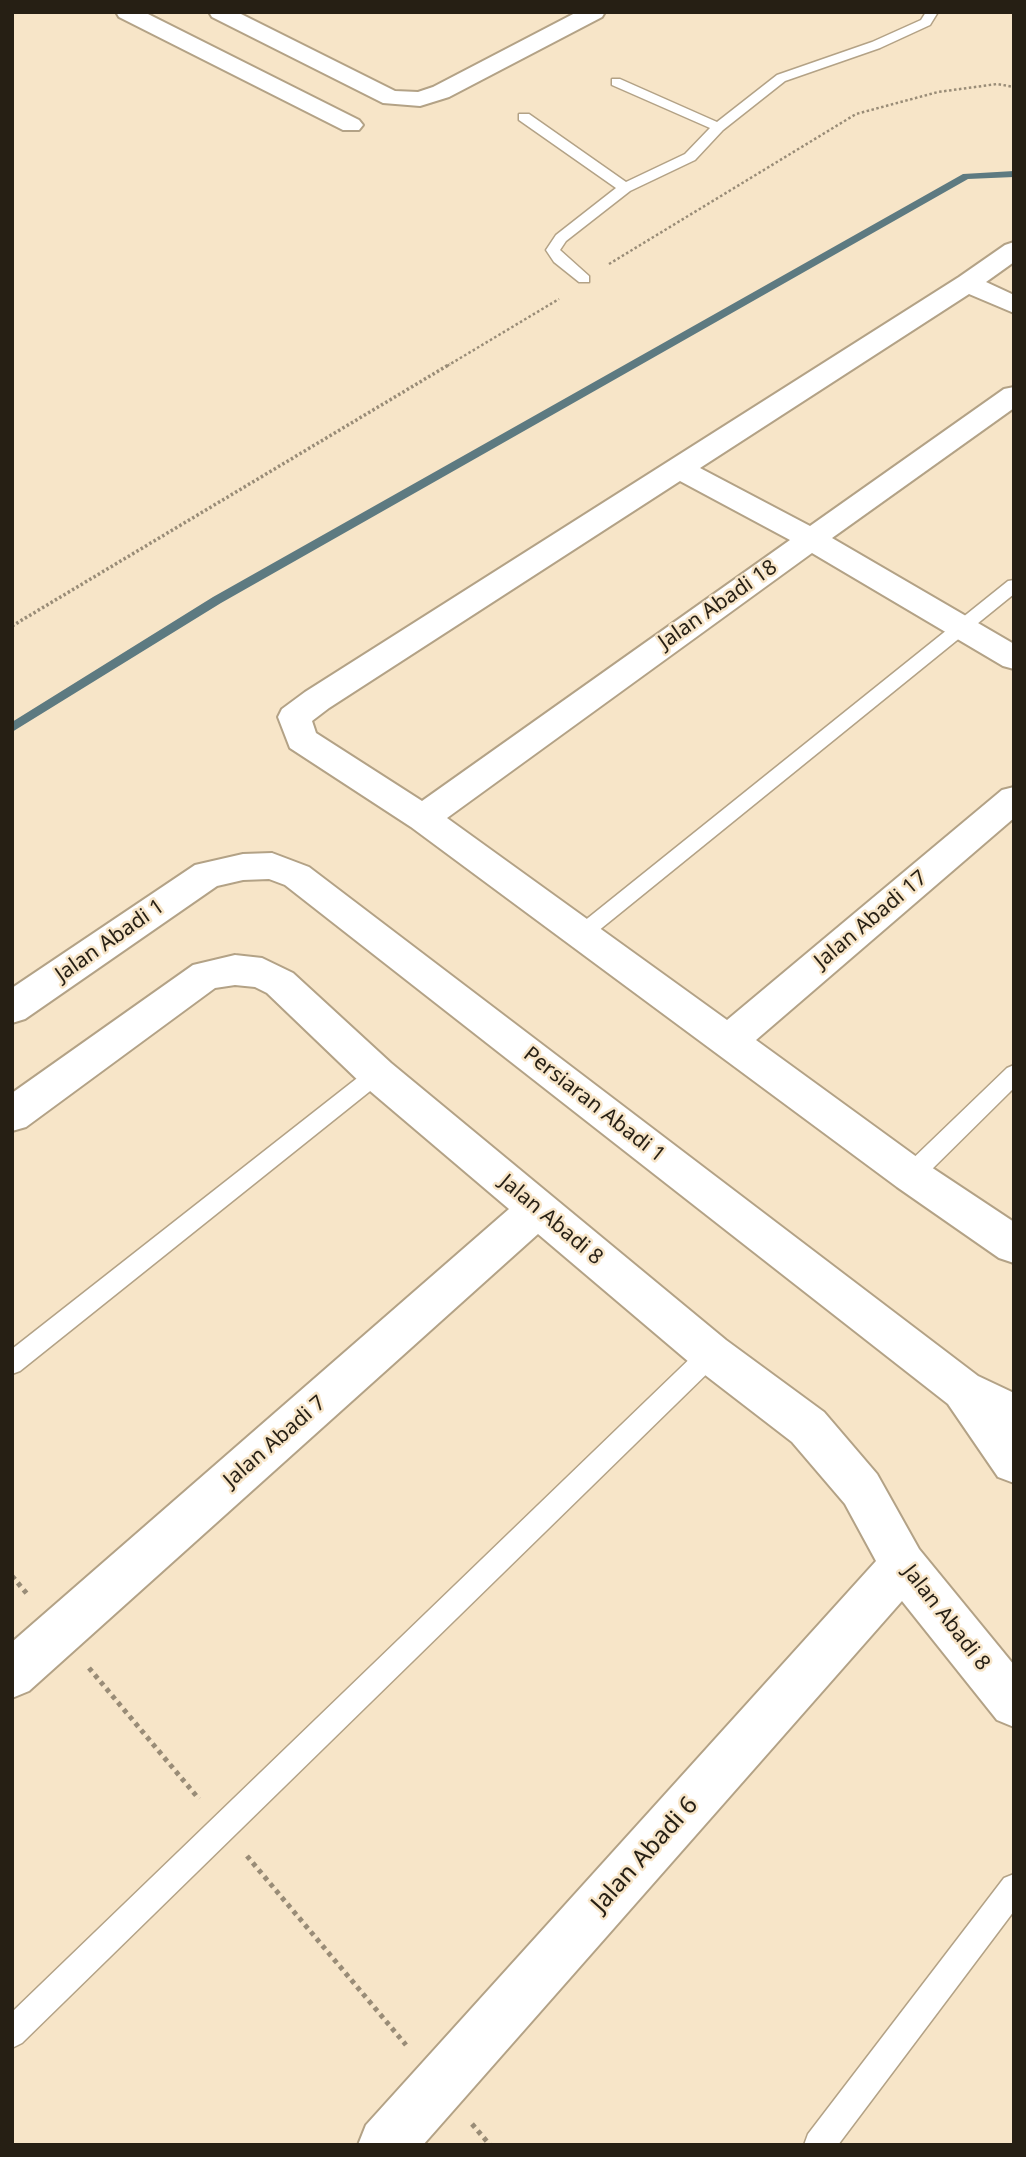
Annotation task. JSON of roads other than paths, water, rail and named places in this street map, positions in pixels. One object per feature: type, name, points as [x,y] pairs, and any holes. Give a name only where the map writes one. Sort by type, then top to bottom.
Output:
[{"type":"street","points":[[127,12],[351,125]]},
{"type":"street","points":[[220,12],[391,98],[420,99],[440,92],[594,12]]},
{"type":"street","points":[[550,12],[573,23]]},
{"type":"street","points":[[1014,250],[968,283],[317,699],[294,717],[302,740],[423,818],[911,1175],[1014,1245]]},
{"type":"street","points":[[968,283],[1014,306]]},
{"type":"street","name":"Jalan Abadi 18","points":[[423,818],[1014,395]]},
{"type":"street","points":[[679,468],[811,539],[1014,657]]},
{"type":"street","name":"Jalan Abadi 17","points":[[729,1041],[1014,799]]},
{"type":"street","name":"Persiaran Abadi 1","points":[[207,874],[243,867],[272,866],[297,876],[963,1390],[1014,1415]]},
{"type":"street","name":"Jalan Abadi 1","points":[[12,1008],[207,874]]},
{"type":"street","name":"Jalan Abadi 8","points":[[12,1115],[206,975],[235,970],[262,972],[280,984],[377,1074],[711,1354],[808,1427],[861,1489],[903,1565],[1014,1703]]},
{"type":"street","name":"Jalan Abadi 7","points":[[12,1674],[538,1209]]},
{"type":"street","name":"Persiaran Abadi 1","points":[[963,1390],[1014,1462]]},
{"type":"street","name":"Jalan Abadi 6","points":[[386,2145],[903,1565]]},
{"type":"lane","points":[[584,279],[559,260],[553,250],[561,239],[625,188],[690,157],[718,127],[781,78],[876,45],[926,22],[932,12]]},
{"type":"lane","points":[[615,82],[718,127]]},
{"type":"lane","points":[[524,117],[625,188]]},
{"type":"lane","points":[[580,934],[1014,585]]},
{"type":"lane","points":[[12,1363],[377,1074]]},
{"type":"lane","points":[[911,1175],[1014,1074]]},
{"type":"lane","points":[[12,2033],[711,1354]]},
{"type":"lane","points":[[819,2145],[1014,1888]]},
{"type":"waterway","points":[[12,728],[217,600],[966,176],[1014,174]]}]
